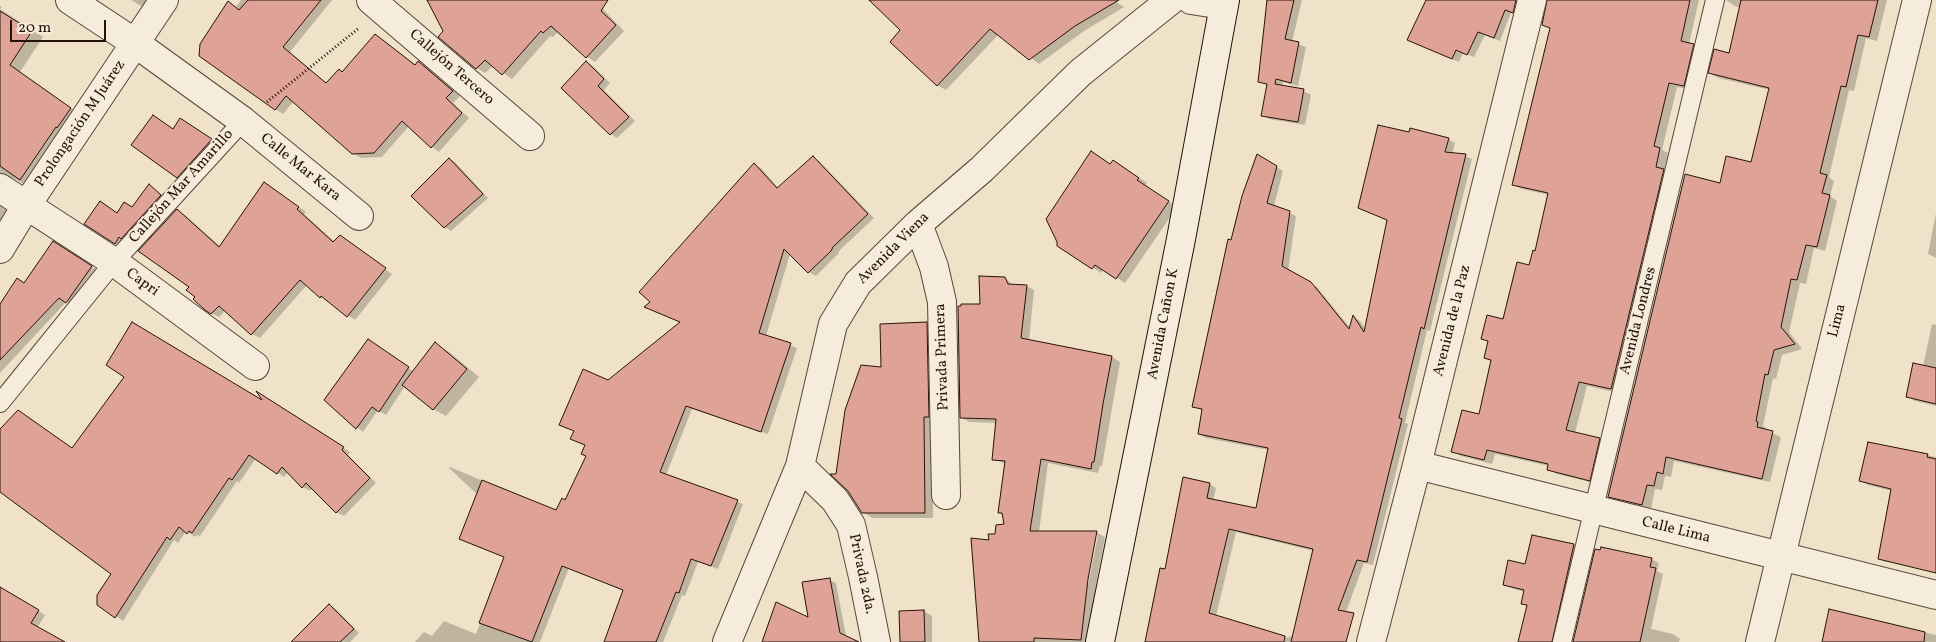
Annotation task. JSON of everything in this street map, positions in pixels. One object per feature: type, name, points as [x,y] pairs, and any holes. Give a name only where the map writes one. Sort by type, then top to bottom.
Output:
[{"type":"street","name":"Calle Mar Kara","points":[[70,0],[135,43],[243,121],[359,216]]},
{"type":"street","name":"Prolongación M Juárez","points":[[0,249],[26,206],[164,0]]},
{"type":"street","name":"Avenida Viena","points":[[728,642],[800,466],[833,324],[858,283],[918,224],[982,169],[1080,73],[1171,0]]},
{"type":"street","points":[[1191,0],[1224,3]]},
{"type":"street","name":"Avenida de la Paz","points":[[1371,642],[1417,465],[1532,0]]},
{"type":"street","name":"Lima","points":[[1760,642],[1917,0]]},
{"type":"street","name":"Callejón Tercero","points":[[382,3],[530,136]]},
{"type":"street","name":"Avenida Cañon K","points":[[1100,642],[1181,238],[1224,3]]},
{"type":"street","name":"Capri","points":[[0,188],[114,262],[255,366]]},
{"type":"street","name":"Privada Primera","points":[[918,224],[934,267],[942,302],[946,495]]},
{"type":"street","name":"Calle Lima","points":[[1417,465],[1936,595]]},
{"type":"street","name":"Privada 2da.","points":[[800,466],[835,500],[851,525],[876,642]]},
{"type":"lane","name":"Avenida Londres","points":[[1562,642],[1715,0]]},
{"type":"lane","name":"Callejón Mar Amarillo","points":[[0,403],[114,262],[243,121]]},
{"type":"path","name":"Callejón Mar Amarillo","points":[[243,121],[382,3]]},
{"type":"building","points":[[248,0],[321,0],[283,47],[326,83],[339,69],[342,72],[375,34],[415,65],[418,61],[453,91],[446,98],[462,113],[431,148],[402,121],[374,153],[352,154],[286,96],[275,110],[199,56],[200,44],[228,1],[239,10]]},
{"type":"building","points":[[427,0],[608,0],[601,11],[616,25],[586,58],[551,26],[543,33],[541,31],[502,75],[485,60],[476,69],[438,37],[443,31]]},
{"type":"building","points":[[869,0],[1119,0],[1075,26],[1029,60],[990,29],[937,86],[890,42],[900,30]]},
{"type":"building","points":[[1267,0],[1294,0],[1285,39],[1299,42],[1291,83],[1276,79],[1275,84],[1304,89],[1298,122],[1261,116],[1267,84],[1258,82]]},
{"type":"building","points":[[1426,0],[1516,0],[1513,13],[1505,10],[1494,38],[1478,32],[1467,55],[1456,50],[1452,59],[1407,40]]},
{"type":"building","points":[[1547,0],[1690,0],[1681,41],[1694,44],[1684,86],[1669,83],[1654,146],[1660,148],[1656,167],[1664,169],[1611,389],[1579,382],[1566,430],[1600,438],[1590,481],[1547,470],[1548,464],[1487,450],[1484,460],[1451,452],[1462,410],[1479,414],[1491,360],[1484,358],[1488,341],[1481,339],[1487,315],[1503,319],[1517,262],[1529,265],[1533,250],[1535,251],[1548,193],[1512,185],[1550,28],[1542,25]]},
{"type":"building","points":[[1741,0],[1878,0],[1869,37],[1858,35],[1846,87],[1841,86],[1820,173],[1827,175],[1822,193],[1830,195],[1817,247],[1806,245],[1797,280],[1791,279],[1781,327],[1795,344],[1774,350],[1768,375],[1765,374],[1756,421],[1758,422],[1757,427],[1773,431],[1762,479],[1666,457],[1663,474],[1657,472],[1654,486],[1647,485],[1642,505],[1608,497],[1685,174],[1720,183],[1726,156],[1751,162],[1769,88],[1708,73],[1714,49],[1729,53]]},
{"type":"building","points":[[0,11],[32,31],[10,65],[71,108],[20,180],[0,166]]},
{"type":"building","points":[[586,61],[604,79],[598,86],[629,117],[610,135],[561,88]]},
{"type":"building","points":[[153,115],[173,129],[180,118],[212,139],[177,178],[131,145]]},
{"type":"building","points":[[1378,125],[1409,132],[1410,128],[1449,138],[1445,152],[1466,154],[1424,329],[1421,327],[1399,418],[1402,419],[1367,562],[1357,560],[1338,610],[1354,613],[1346,642],[1291,642],[1313,549],[1229,529],[1209,613],[1285,636],[1284,642],[1145,642],[1160,568],[1165,569],[1183,477],[1210,483],[1207,498],[1256,508],[1268,448],[1198,434],[1202,409],[1192,407],[1228,239],[1231,240],[1242,196],[1257,154],[1277,166],[1267,203],[1290,211],[1282,266],[1311,282],[1349,329],[1353,315],[1364,332],[1387,220],[1358,208]]},
{"type":"building","points":[[1091,151],[1110,164],[1113,160],[1139,178],[1137,180],[1169,201],[1116,279],[1095,265],[1092,269],[1057,246],[1057,242],[1046,219]]},
{"type":"building","points":[[813,156],[868,214],[808,273],[784,249],[759,333],[791,343],[761,432],[686,406],[660,472],[738,500],[711,566],[691,559],[679,593],[676,592],[656,642],[604,642],[623,590],[562,566],[532,642],[479,623],[504,557],[459,539],[482,480],[556,510],[562,498],[565,500],[586,456],[581,454],[585,445],[570,439],[574,431],[559,425],[583,369],[608,380],[680,322],[644,307],[650,302],[639,292],[754,163],[777,188]]},
{"type":"building","points":[[449,158],[483,194],[444,228],[411,196]]},
{"type":"building","points":[[264,182],[299,207],[297,209],[333,242],[340,235],[386,268],[347,317],[321,296],[320,298],[300,280],[251,335],[219,306],[211,314],[205,310],[193,299],[195,297],[186,290],[189,287],[138,251],[177,209],[219,247]]},
{"type":"building","points":[[149,184],[161,195],[121,239],[119,237],[115,244],[84,224],[100,201],[117,213],[124,202],[132,207]]},
{"type":"building","points":[[53,241],[92,266],[66,303],[59,298],[0,360],[0,304],[17,278],[24,283]]},
{"type":"building","points":[[979,276],[1005,277],[1008,284],[1027,285],[1021,338],[1112,356],[1094,462],[1092,462],[1091,469],[1041,459],[1030,531],[1097,531],[1088,579],[1081,640],[1034,638],[1034,642],[979,642],[971,538],[989,540],[988,534],[995,534],[996,525],[1004,524],[1002,513],[998,513],[1005,461],[992,460],[996,419],[960,418],[958,306],[961,306],[961,304],[980,304]]},
{"type":"building","points":[[132,322],[262,400],[256,391],[344,447],[342,450],[370,478],[336,513],[306,483],[302,488],[282,467],[277,474],[249,455],[232,480],[229,478],[192,533],[189,531],[187,534],[179,527],[170,540],[167,537],[115,618],[97,605],[97,595],[111,574],[0,492],[0,429],[18,410],[72,448],[124,377],[106,365]]},
{"type":"building","points":[[927,322],[929,417],[924,417],[925,513],[862,513],[848,491],[830,474],[836,474],[845,410],[861,365],[881,367],[880,324]]},
{"type":"building","points":[[368,339],[409,367],[379,412],[372,407],[356,429],[324,400]]},
{"type":"building","points":[[435,342],[467,369],[433,410],[402,385]]},
{"type":"building","points":[[1913,363],[1936,368],[1936,404],[1906,397]]},
{"type":"building","points":[[1868,442],[1928,454],[1927,457],[1936,459],[1936,573],[1878,559],[1891,489],[1859,481]]},
{"type":"building","points":[[1532,535],[1574,544],[1552,642],[1518,642],[1527,605],[1521,604],[1524,590],[1503,585],[1508,560],[1525,564]]},
{"type":"building","points":[[1601,547],[1652,558],[1650,567],[1656,568],[1640,642],[1573,642],[1595,549],[1600,550]]},
{"type":"building","points":[[830,578],[840,633],[859,642],[762,642],[776,602],[808,617],[802,582]]},
{"type":"building","points":[[0,587],[39,610],[31,623],[65,642],[0,642]]},
{"type":"building","points":[[329,604],[354,629],[340,642],[291,642]]},
{"type":"building","points":[[1829,609],[1925,632],[1924,642],[1822,642]]},
{"type":"building","points":[[924,610],[925,642],[900,642],[899,611]]}]
